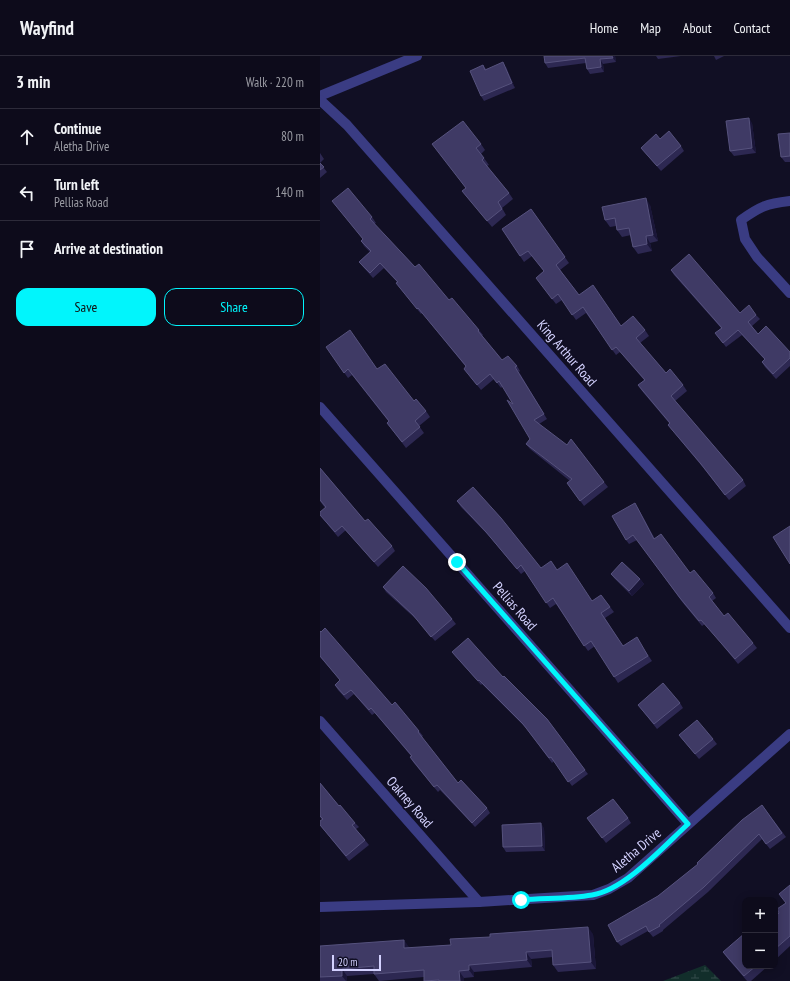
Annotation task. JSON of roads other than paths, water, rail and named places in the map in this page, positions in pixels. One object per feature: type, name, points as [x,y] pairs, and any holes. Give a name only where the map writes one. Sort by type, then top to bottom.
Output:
[{"type":"street","points":[[320,96],[417,56]]},
{"type":"street","name":"King Arthur Road","points":[[320,100],[347,125],[790,628]]},
{"type":"street","points":[[790,201],[770,204],[757,209],[741,220],[745,239],[757,258],[790,294]]},
{"type":"street","name":"Pellias Road","points":[[320,407],[688,824]]},
{"type":"street","name":"Oakney Road","points":[[320,721],[479,902]]},
{"type":"street","name":"Aletha Drive","points":[[320,907],[479,902],[593,895],[609,889],[628,878],[790,734]]}]
